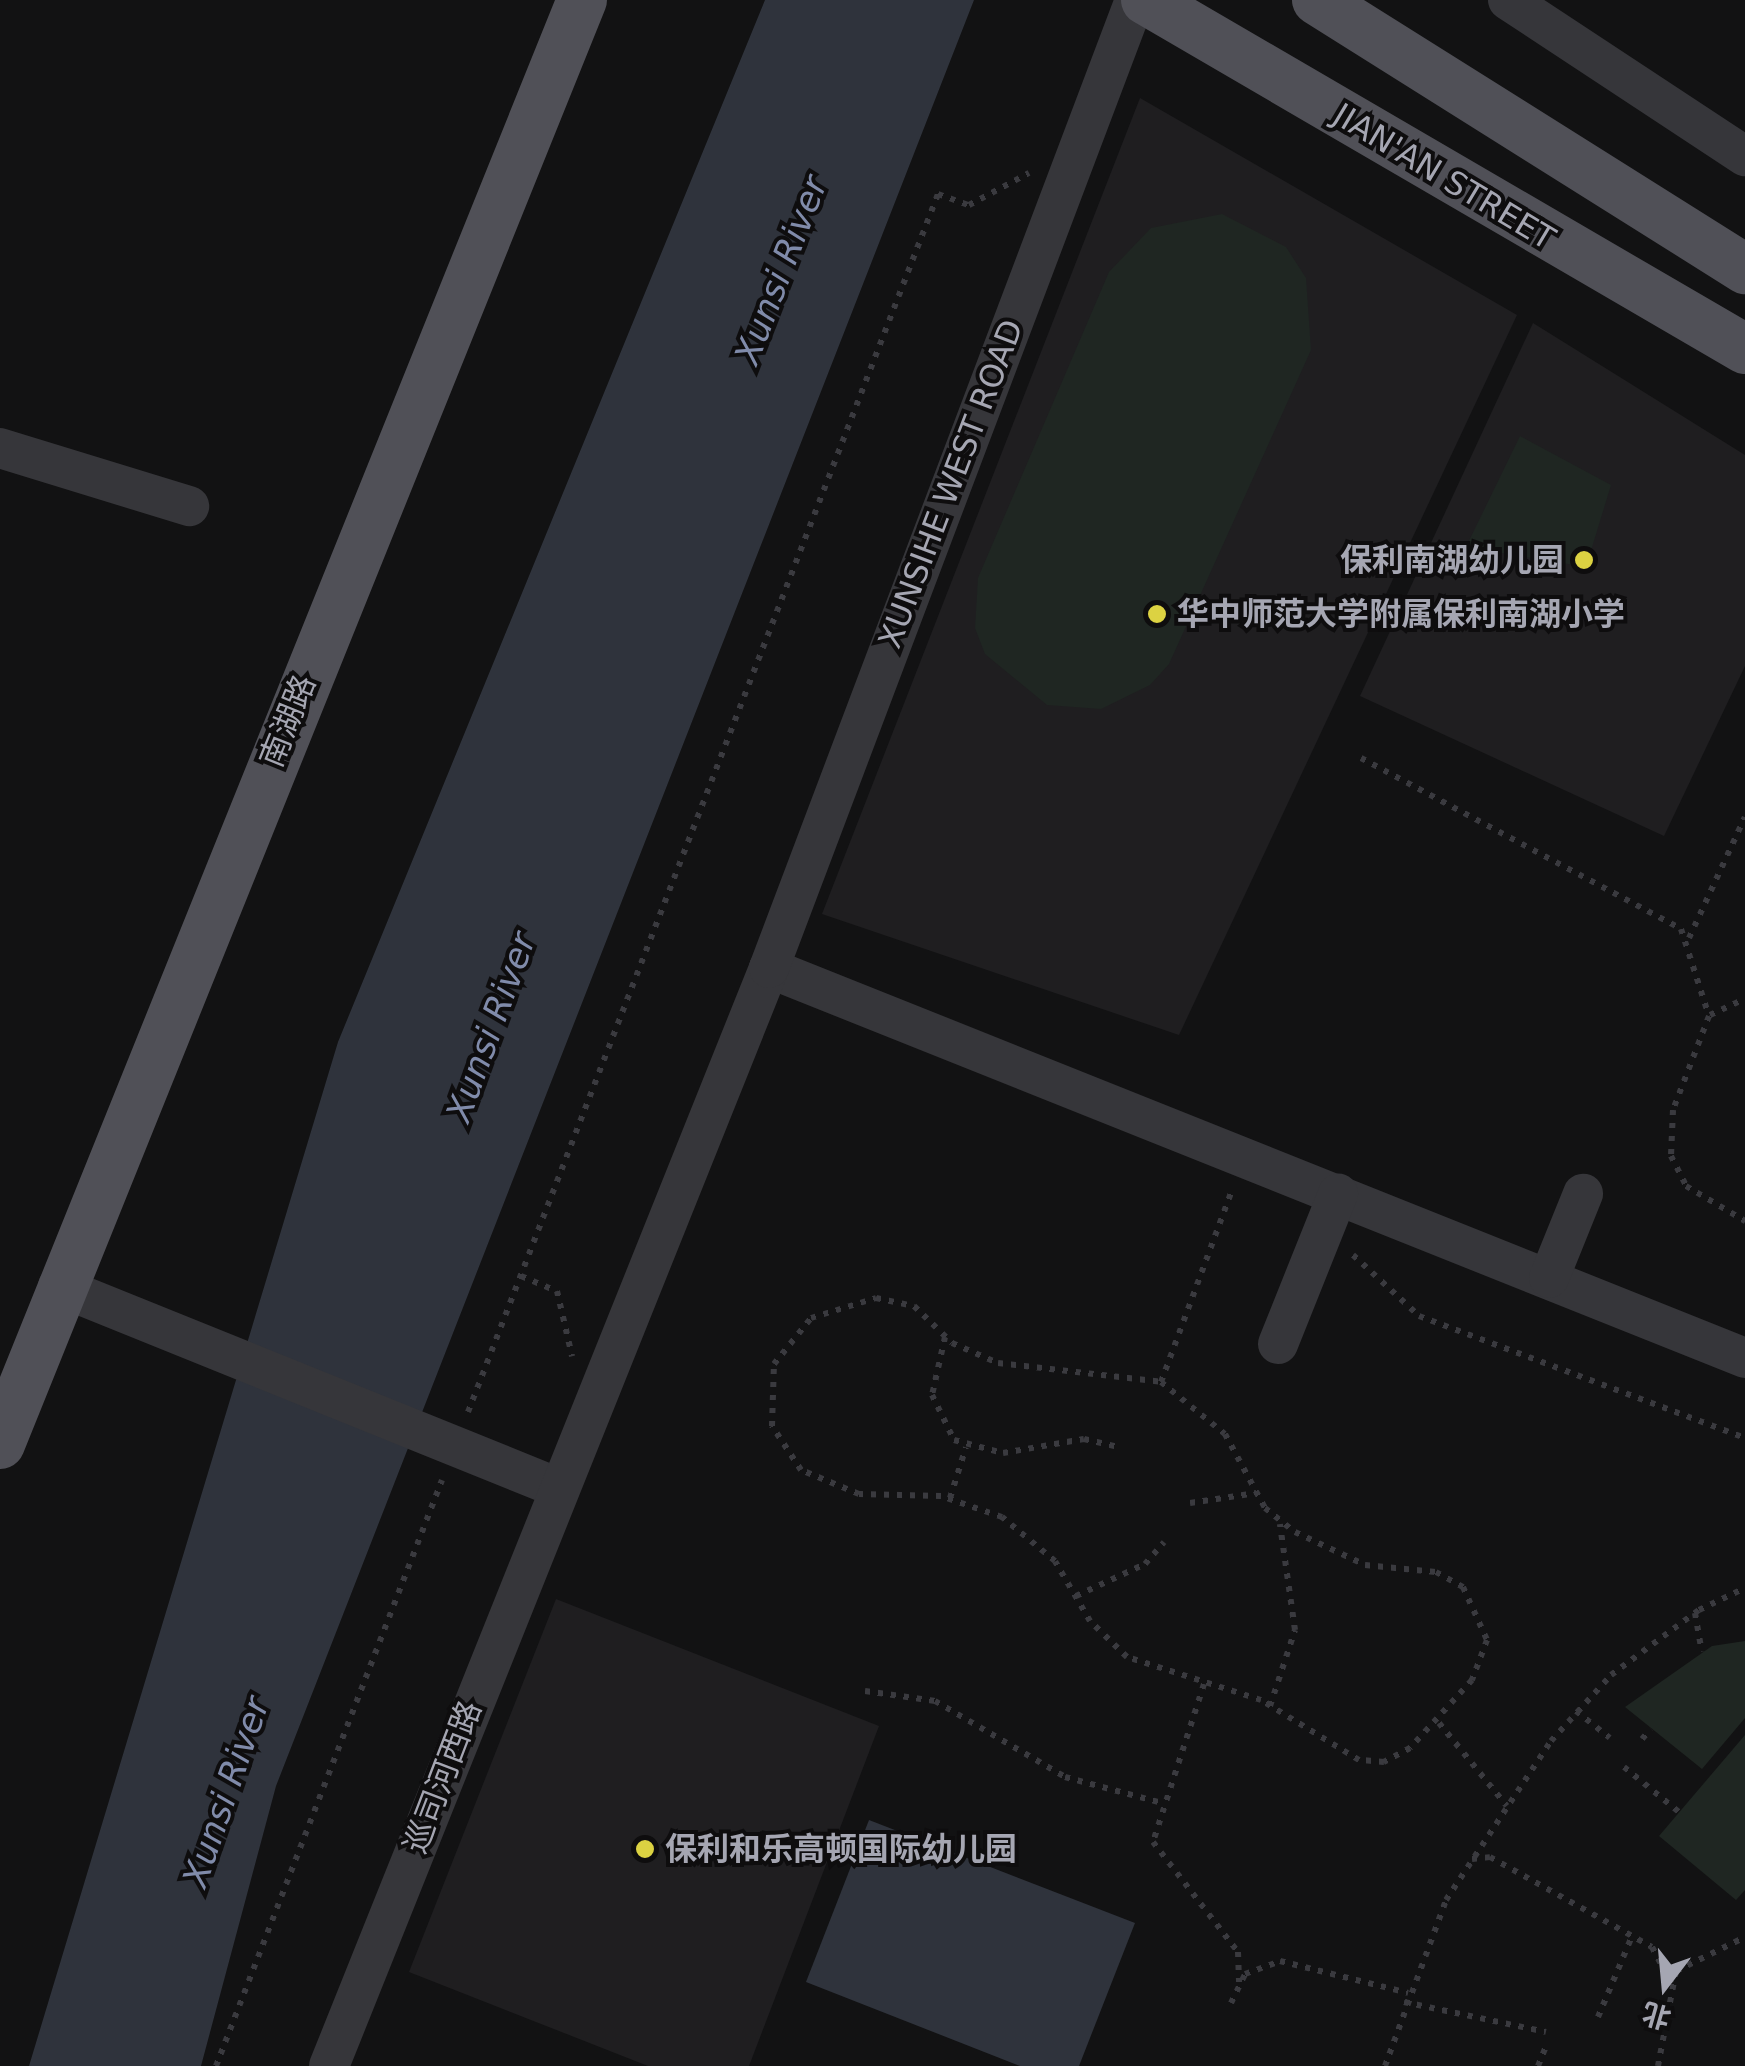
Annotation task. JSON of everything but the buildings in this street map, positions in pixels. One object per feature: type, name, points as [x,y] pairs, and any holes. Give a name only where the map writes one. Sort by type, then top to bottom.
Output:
[{"type":"main road","name":"南湖路","points":[[0,1444],[58,1286],[582,0]]},
{"type":"main road","name":"JIAN'AN STREET","points":[[1146,0],[1692,323],[1745,349]]},
{"type":"main road","points":[[1317,0],[1738,261]]},
{"type":"street","name":"XUNSIHE WEST ROAD","points":[[586,1415],[769,968],[1135,0]]},
{"type":"street","points":[[1508,0],[1745,156]]},
{"type":"street","points":[[1692,323],[1745,374]]},
{"type":"street","points":[[0,448],[189,506]]},
{"type":"street","points":[[769,968],[1745,1358]]},
{"type":"street","points":[[1278,1344],[1338,1194]]},
{"type":"street","points":[[1549,1278],[1583,1194]]},
{"type":"street","points":[[58,1286],[556,1487]]},
{"type":"street","name":"巡司河西路","points":[[329,2066],[586,1415]]},
{"type":"path","points":[[466,1419],[938,194],[970,205],[1077,148]]},
{"type":"path","points":[[1361,758],[1669,918],[1688,942],[1709,1016],[1672,1110],[1671,1156],[1700,1198],[1745,1222]]},
{"type":"path","points":[[1688,942],[1745,817]]},
{"type":"path","points":[[1709,1016],[1745,998]]},
{"type":"path","points":[[1213,1186],[1248,1200]]},
{"type":"path","points":[[1162,1382],[1232,1193]]},
{"type":"path","points":[[1322,1234],[1419,1316],[1745,1438]]},
{"type":"path","points":[[521,1276],[557,1290],[586,1415]]},
{"type":"path","points":[[844,1302],[907,1304],[945,1338],[1020,1370],[1116,1370],[1162,1382],[1225,1434],[1256,1493],[1278,1520],[1365,1564],[1451,1578],[1473,1599],[1484,1653],[1438,1722],[1398,1757],[1372,1763],[1270,1706],[1127,1657],[1022,1528],[950,1498],[860,1494],[818,1480],[778,1442],[768,1405],[774,1364],[794,1330],[844,1302]]},
{"type":"path","points":[[945,1338],[932,1395],[946,1431],[966,1446],[1003,1453],[1094,1439],[1120,1447]]},
{"type":"path","points":[[950,1498],[966,1446]]},
{"type":"path","points":[[216,2066],[444,1474]]},
{"type":"path","points":[[1190,1502],[1256,1493]]},
{"type":"path","points":[[1270,1706],[1295,1630],[1278,1520]]},
{"type":"path","points":[[1076,1596],[1144,1564],[1164,1542]]},
{"type":"path","points":[[1384,2066],[1408,1992],[1472,1858],[1576,1711],[1695,1612],[1745,1588]]},
{"type":"path","points":[[1695,1612],[1702,1652]]},
{"type":"path","points":[[1204,1684],[1162,1803],[1155,1852],[1238,1952],[1240,1982]]},
{"type":"path","points":[[865,1691],[935,1700],[1065,1776],[1162,1803]]},
{"type":"path","points":[[1576,1711],[1610,1738]]},
{"type":"path","points":[[1438,1722],[1507,1806]]},
{"type":"path","points":[[1642,1739],[1651,1728]]},
{"type":"path","points":[[1624,1767],[1679,1812]]},
{"type":"path","points":[[1487,1836],[1490,1857]]},
{"type":"path","points":[[1472,1858],[1490,1857],[1663,1954],[1691,1956],[1745,1937]]},
{"type":"path","points":[[1598,2017],[1632,1936]]},
{"type":"path","points":[[1658,2066],[1671,1983],[1663,1954]]},
{"type":"path","points":[[1671,1983],[1691,1956]]},
{"type":"path","points":[[1231,2004],[1240,1982],[1253,1968],[1290,1961],[1408,1992]]},
{"type":"path","points":[[1404,2002],[1456,2020],[1514,2019],[1546,2032]]},
{"type":"path","points":[[1538,2066],[1546,2046]]},
{"type":"shaded area","name":"华中师范大学附属保利南湖小学","points":[[1140,98],[1517,315],[1179,1035],[822,914]]},
{"type":"shaded area","points":[[1222,214],[1286,247],[1306,278],[1311,350],[1169,664],[1150,685],[1101,709],[1047,705],[985,654],[975,628],[978,578],[1109,272],[1151,228]]},
{"type":"shaded area","name":"保利南湖幼儿园","points":[[1533,323],[1745,455],[1745,666],[1664,836],[1360,696]]},
{"type":"shaded area","points":[[1520,436],[1611,485],[1586,567],[1466,547]]},
{"type":"shaded area","name":"保利和乐高顿国际幼儿园","points":[[556,1599],[879,1726],[749,2066],[648,2066],[409,1972]]},
{"type":"shaded area","points":[[1745,1641],[1745,1718],[1702,1769],[1625,1707],[1712,1646]]},
{"type":"shaded area","points":[[1745,1735],[1745,1890],[1736,1900],[1659,1836]]},
{"type":"water","name":"Xunsi River","points":[[765,0],[974,0],[276,1786],[201,2066],[29,2066],[338,1042]]},
{"type":"water","points":[[869,1820],[1135,1923],[1079,2066],[1020,2066],[806,1982]]},
{"type":"place","name":"保利南湖幼儿园","points":[[1584,560]]},
{"type":"place","name":"华中师范大学附属保利南湖小学","points":[[1157,614]]},
{"type":"place","name":"保利和乐高顿国际幼儿园","points":[[645,1849]]}]
